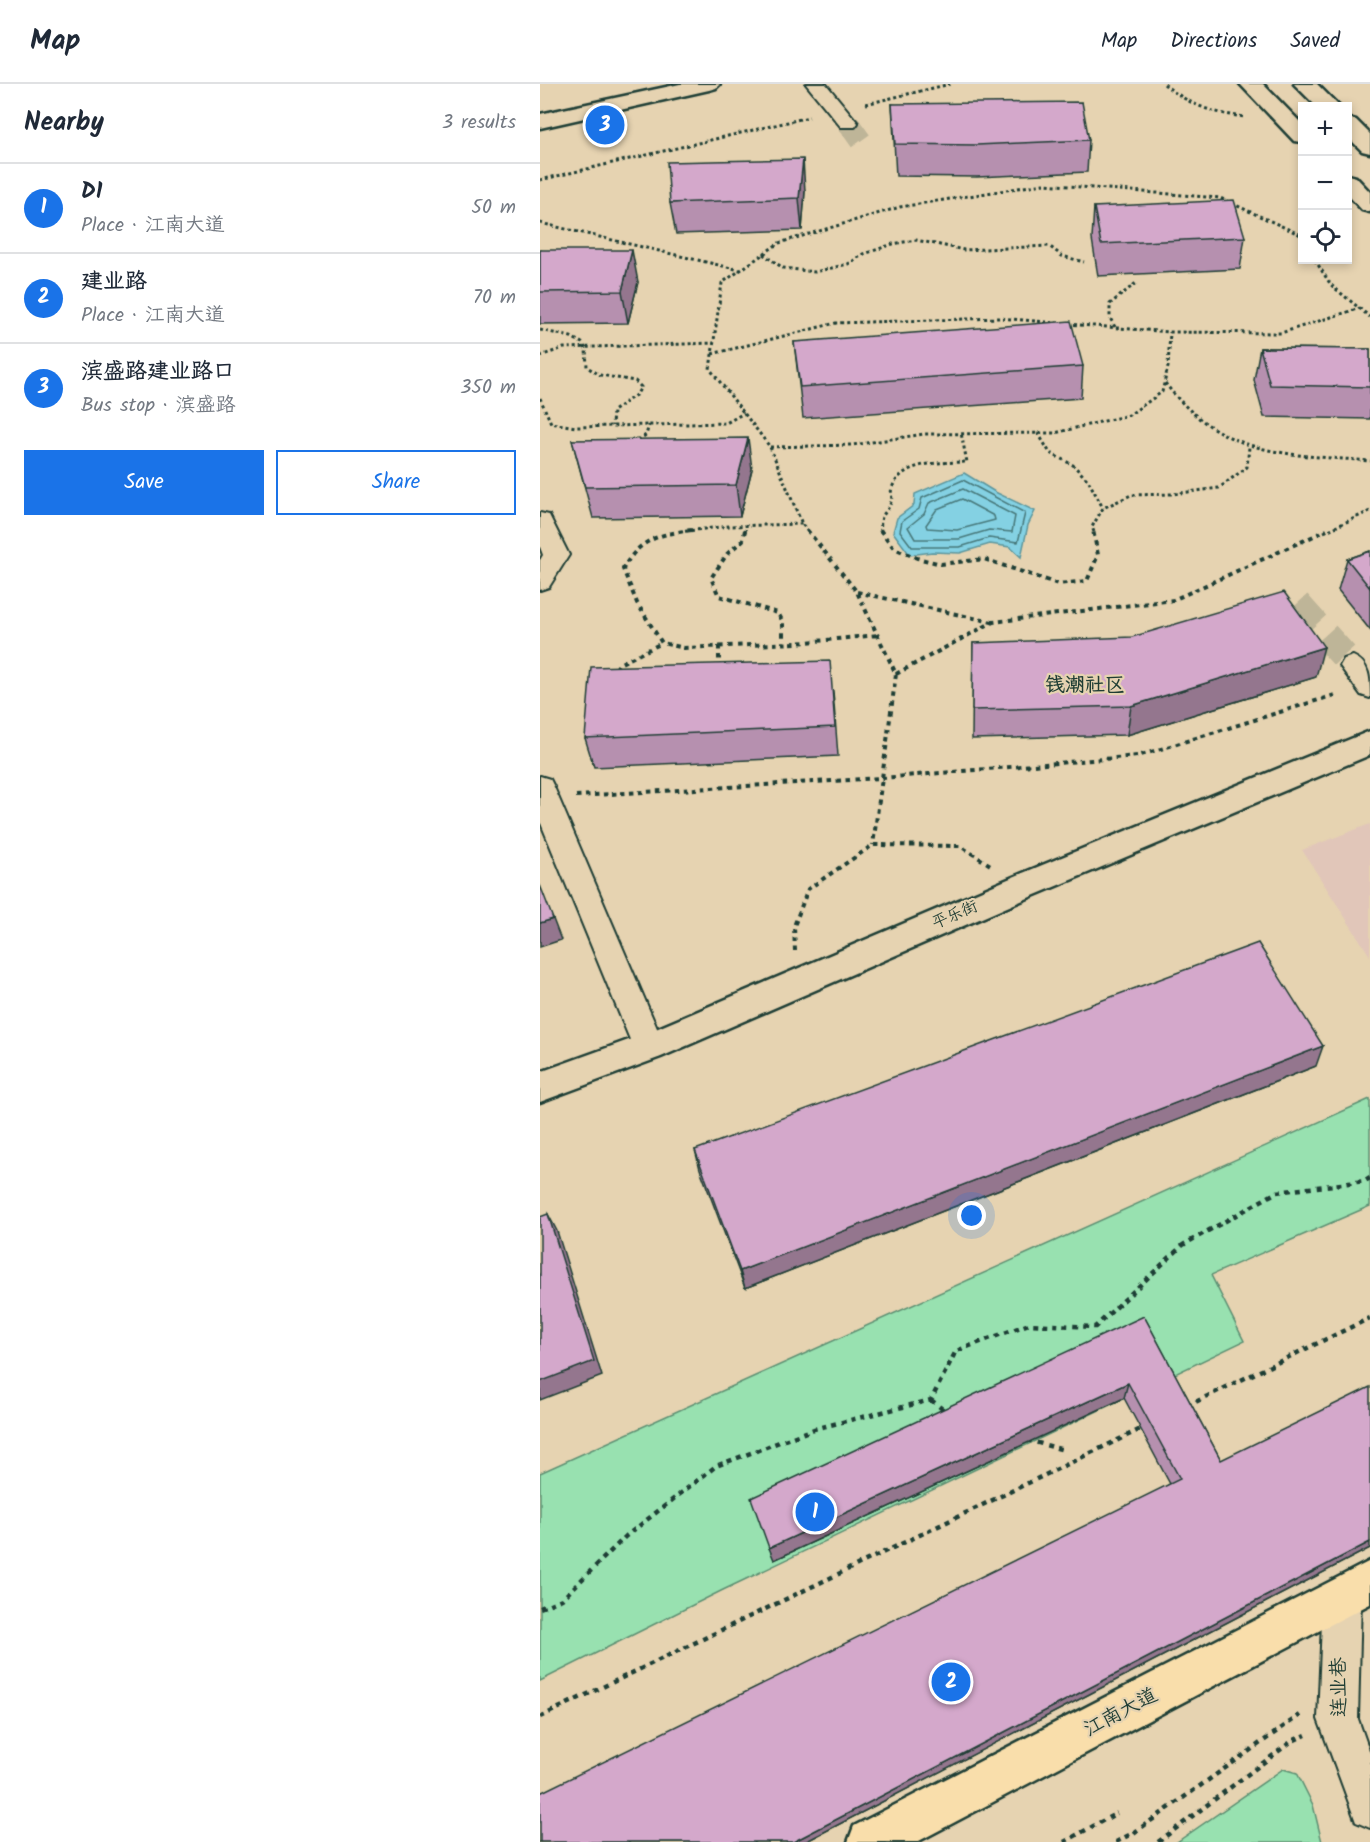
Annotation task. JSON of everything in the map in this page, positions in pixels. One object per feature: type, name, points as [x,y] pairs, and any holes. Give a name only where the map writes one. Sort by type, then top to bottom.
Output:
[{"type":"main road","name":"江南大道","points":[[870,1842],[1356,1589]]},
{"type":"street","points":[[540,121],[709,84]]},
{"type":"street","points":[[816,84],[843,116]]},
{"type":"street","points":[[1251,84],[1298,132]]},
{"type":"street","points":[[1305,84],[1324,102]]},
{"type":"street","points":[[1352,130],[1370,146]]},
{"type":"street","points":[[1352,187],[1370,205]]},
{"type":"street","points":[[540,521],[556,555],[540,581]]},
{"type":"street","name":"平乐街","points":[[540,1088],[650,1047],[1024,886],[1370,742]]},
{"type":"street","points":[[542,793],[650,1047]]},
{"type":"street","name":"连业巷","points":[[1356,1589],[1339,1687],[1338,1719],[1370,1808]]},
{"type":"path","points":[[540,180],[843,116],[950,84]]},
{"type":"path","points":[[1164,84],[1182,100],[1219,116],[1286,119]]},
{"type":"path","points":[[873,845],[896,674],[857,592],[802,524],[770,447],[710,369],[722,283],[779,243],[900,207],[1043,184],[1220,198],[1298,234]]},
{"type":"path","points":[[540,223],[741,270]]},
{"type":"path","points":[[763,255],[783,268],[815,272],[848,264],[864,254],[893,244],[916,240],[964,250],[1049,246],[1062,256],[1084,262]]},
{"type":"path","points":[[1318,264],[1331,285],[1370,317]]},
{"type":"path","points":[[1115,327],[1110,318],[1110,304],[1136,283]]},
{"type":"path","points":[[712,354],[836,323],[1000,318],[1170,332],[1281,333],[1360,308]]},
{"type":"path","points":[[540,330],[569,336],[585,348],[587,367],[600,375],[634,381],[641,387],[637,394],[613,411],[612,426]]},
{"type":"path","points":[[770,447],[853,445],[924,434],[1055,433],[1130,415],[1162,392],[1168,367],[1170,332]]},
{"type":"path","points":[[540,356],[564,348],[714,343]]},
{"type":"path","points":[[1164,382],[1188,410],[1224,436],[1249,447],[1298,457],[1370,461]]},
{"type":"path","points":[[540,398],[551,423],[576,427],[726,423],[744,413]]},
{"type":"path","points":[[636,441],[646,435],[649,425]]},
{"type":"path","points":[[1038,433],[1050,453],[1073,465],[1088,480],[1103,508]]},
{"type":"path","points":[[961,434],[967,462],[936,463],[908,469],[892,488],[891,503],[882,514],[880,531],[894,548],[917,558],[941,564],[984,559],[1058,584],[1087,581],[1099,561],[1099,543],[1092,527],[1103,508],[1131,495],[1173,494],[1219,488],[1247,467],[1249,447]]},
{"type":"path","points":[[857,592],[993,622],[1173,600],[1370,511]]},
{"type":"path","points":[[662,643],[637,603],[623,569],[631,554],[660,534],[746,525],[802,524]]},
{"type":"path","points":[[746,525],[743,540],[727,554],[711,578],[719,596],[778,613],[783,622],[783,643]]},
{"type":"path","points":[[896,674],[993,622]]},
{"type":"path","points":[[613,675],[619,664],[662,643],[684,648],[878,635]]},
{"type":"path","points":[[719,646],[719,678]]},
{"type":"path","points":[[542,793],[882,777],[1138,756],[1364,680]]},
{"type":"path","points":[[798,983],[794,926],[808,889],[873,845],[960,846],[1024,886]]},
{"type":"path","points":[[540,1608],[562,1599],[626,1536],[716,1466],[814,1429],[931,1400],[956,1352],[1029,1324],[1095,1328],[1183,1245],[1277,1192],[1365,1181],[1370,1178]]},
{"type":"path","points":[[1177,1411],[1370,1318]]},
{"type":"path","points":[[931,1400],[948,1413]]},
{"type":"path","points":[[540,1717],[1155,1422]]},
{"type":"path","points":[[1021,1438],[1064,1450]]},
{"type":"path","points":[[1116,1842],[1145,1825],[1339,1687]]},
{"type":"path","points":[[1158,1842],[1292,1741]]},
{"type":"path","points":[[1064,1842],[1117,1813]]},
{"type":"shaded area","points":[[1370,824],[1370,956],[1302,850]]},
{"type":"green space","points":[[1370,1099],[1370,1206],[1211,1275],[1244,1341],[723,1590],[540,1681],[540,1473]]},
{"type":"green space","points":[[1283,1769],[1297,1773],[1313,1805],[1322,1842],[1177,1842]]},
{"type":"water","points":[[964,473],[995,492],[1035,511],[1028,525],[1021,557],[1010,547],[990,544],[960,553],[932,552],[910,555],[893,532],[897,518],[914,505],[915,494]]},
{"type":"building","points":[[1082,102],[1089,140],[977,145],[895,144],[892,104]]},
{"type":"building","points":[[803,159],[799,198],[670,203],[667,162]]},
{"type":"building","points":[[1234,200],[1245,237],[1101,244],[1094,207]]},
{"type":"building","points":[[540,250],[632,250],[622,291],[540,292]]},
{"type":"building","points":[[1071,321],[1083,366],[800,387],[794,342]]},
{"type":"building","points":[[1260,348],[1370,349],[1370,387],[1270,385]]},
{"type":"building","points":[[748,438],[736,485],[585,487],[572,440]]},
{"type":"building","points":[[1370,551],[1370,588],[1347,559]]},
{"type":"building","points":[[1284,592],[1324,647],[1131,706],[972,710],[973,643],[1132,637]]},
{"type":"building","points":[[830,661],[835,727],[585,738],[591,667]]},
{"type":"building","points":[[540,885],[553,919],[540,923]]},
{"type":"building","points":[[1258,943],[1323,1046],[740,1271],[695,1150]]},
{"type":"building","points":[[548,1214],[594,1361],[540,1382],[540,1217]]},
{"type":"building","points":[[1144,1316],[1221,1460],[1370,1387],[1370,1542],[793,1842],[540,1842],[540,1793],[1180,1479],[1128,1383],[769,1548],[751,1498]]},
{"type":"tunnel","points":[[848,123],[865,147]]},
{"type":"tunnel","points":[[1297,604],[1353,666]]},
{"type":"place","name":"滨盛路建业路口","points":[[605,125]]},
{"type":"place","name":"D1","points":[[815,1512]]},
{"type":"place","name":"建业路","points":[[951,1682]]},
{"type":"district","name":"钱潮社区","points":[[1085,686]]}]
